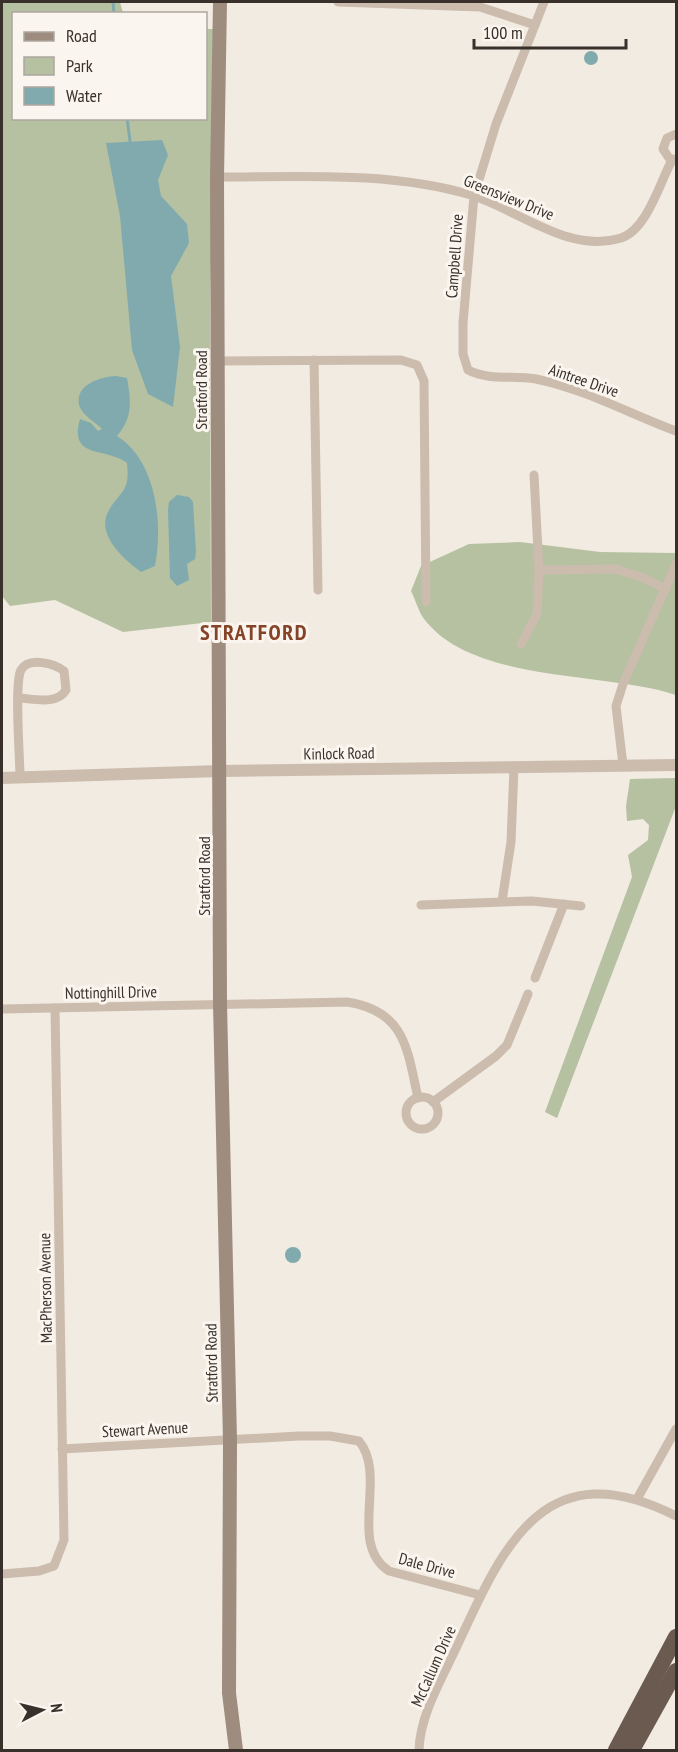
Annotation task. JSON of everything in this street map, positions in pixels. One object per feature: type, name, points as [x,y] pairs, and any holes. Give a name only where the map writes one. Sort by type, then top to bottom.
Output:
[{"type":"highway","points":[[616,1750],[676,1637]]},
{"type":"highway","points":[[632,1750],[676,1671]]},
{"type":"main road","name":"Stratford Road","points":[[220,2],[217,177],[220,1004],[230,1440],[229,1693],[236,1750]]},
{"type":"street","points":[[338,2],[480,7],[535,24]]},
{"type":"street","name":"Campbell Drive","points":[[477,375],[468,370],[463,354],[469,235],[474,196],[496,124],[544,2]]},
{"type":"street","name":"Greensview Drive","points":[[217,177],[390,180],[442,187],[474,196],[570,238],[602,242],[624,237],[648,213],[674,160],[664,152],[663,145],[667,138],[676,134]]},
{"type":"street","points":[[314,360],[318,590]]},
{"type":"street","points":[[217,361],[410,361],[422,372],[426,602]]},
{"type":"street","name":"Aintree Drive","points":[[477,375],[489,378],[535,379],[572,389],[676,431]]},
{"type":"street","points":[[521,644],[537,614],[539,570],[534,475]]},
{"type":"street","points":[[623,765],[616,706],[623,684],[676,564]]},
{"type":"street","points":[[539,570],[616,569],[641,577],[666,589]]},
{"type":"street","points":[[19,698],[62,697],[66,690],[64,671],[49,663],[24,666],[20,671],[19,698],[20,777]]},
{"type":"street","name":"Kinlock Road","points":[[2,778],[220,771],[676,765]]},
{"type":"street","points":[[502,902],[511,842],[514,767]]},
{"type":"street","points":[[421,905],[502,902],[581,906]]},
{"type":"street","points":[[535,978],[564,904]]},
{"type":"street","points":[[433,1102],[496,1056],[507,1045],[528,994]]},
{"type":"street","name":"Nottinghill Drive","points":[[2,1009],[347,1002],[365,1005],[382,1013],[397,1028],[407,1046],[418,1098]]},
{"type":"street","name":"MacPherson Avenue","points":[[2,1574],[39,1571],[54,1566],[64,1540],[55,1008]]},
{"type":"street","points":[[418,1098],[433,1102],[438,1111],[435,1122],[427,1128],[416,1128],[408,1122],[406,1112],[409,1103],[418,1098]]},
{"type":"street","points":[[637,1499],[676,1429]]},
{"type":"street","name":"Dale Drive","points":[[230,1440],[330,1436],[359,1441],[367,1450],[369,1458],[370,1544],[378,1564],[389,1571],[480,1595]]},
{"type":"street","name":"Stewart Avenue","points":[[62,1449],[230,1440]]},
{"type":"street","points":[[480,1595],[486,1581],[517,1539],[535,1516],[549,1505],[586,1496],[607,1495],[637,1499],[676,1516]]},
{"type":"street","name":"McCallum Drive","points":[[419,1750],[427,1713],[480,1595]]},
{"type":"green space","points":[[2,2],[120,2],[123,12],[12,12],[12,120],[207,120],[207,29],[219,29],[210,291],[211,622],[123,632],[55,600],[10,606],[2,596]]},
{"type":"green space","points":[[520,542],[600,552],[676,553],[676,695],[613,682],[504,665],[472,654],[443,638],[422,616],[411,591],[421,566],[469,544]]},
{"type":"green space","points":[[676,778],[676,806],[557,1118],[545,1112],[632,877],[628,855],[648,840],[649,825],[643,819],[627,821],[626,806],[630,779]]},
{"type":"water","points":[[591,51],[596,53],[598,58],[596,63],[591,65],[586,63],[584,58],[586,53]]},
{"type":"water","points":[[162,140],[168,155],[158,180],[161,196],[187,224],[189,243],[171,276],[180,347],[173,407],[148,394],[132,350],[120,216],[106,143]]},
{"type":"water","points":[[116,376],[127,378],[130,402],[126,423],[117,436],[141,461],[149,477],[157,513],[155,566],[141,572],[119,553],[108,537],[106,528],[109,510],[126,485],[127,463],[119,458],[85,447],[80,441],[78,432],[80,419],[91,423],[98,431],[102,429],[81,409],[79,398],[81,392],[90,383]]},
{"type":"water","points":[[177,495],[189,497],[193,502],[196,552],[195,559],[187,564],[189,580],[177,586],[170,578],[168,510],[169,502]]},
{"type":"water","points":[[290,1247],[296,1247],[301,1255],[299,1261],[290,1263],[285,1258],[285,1252]]},
{"type":"waterway","points":[[113,2],[114,12]]},
{"type":"waterway","points":[[127,120],[130,141]]},
{"type":"district","name":"STRATFORD","points":[[254,632]]}]
